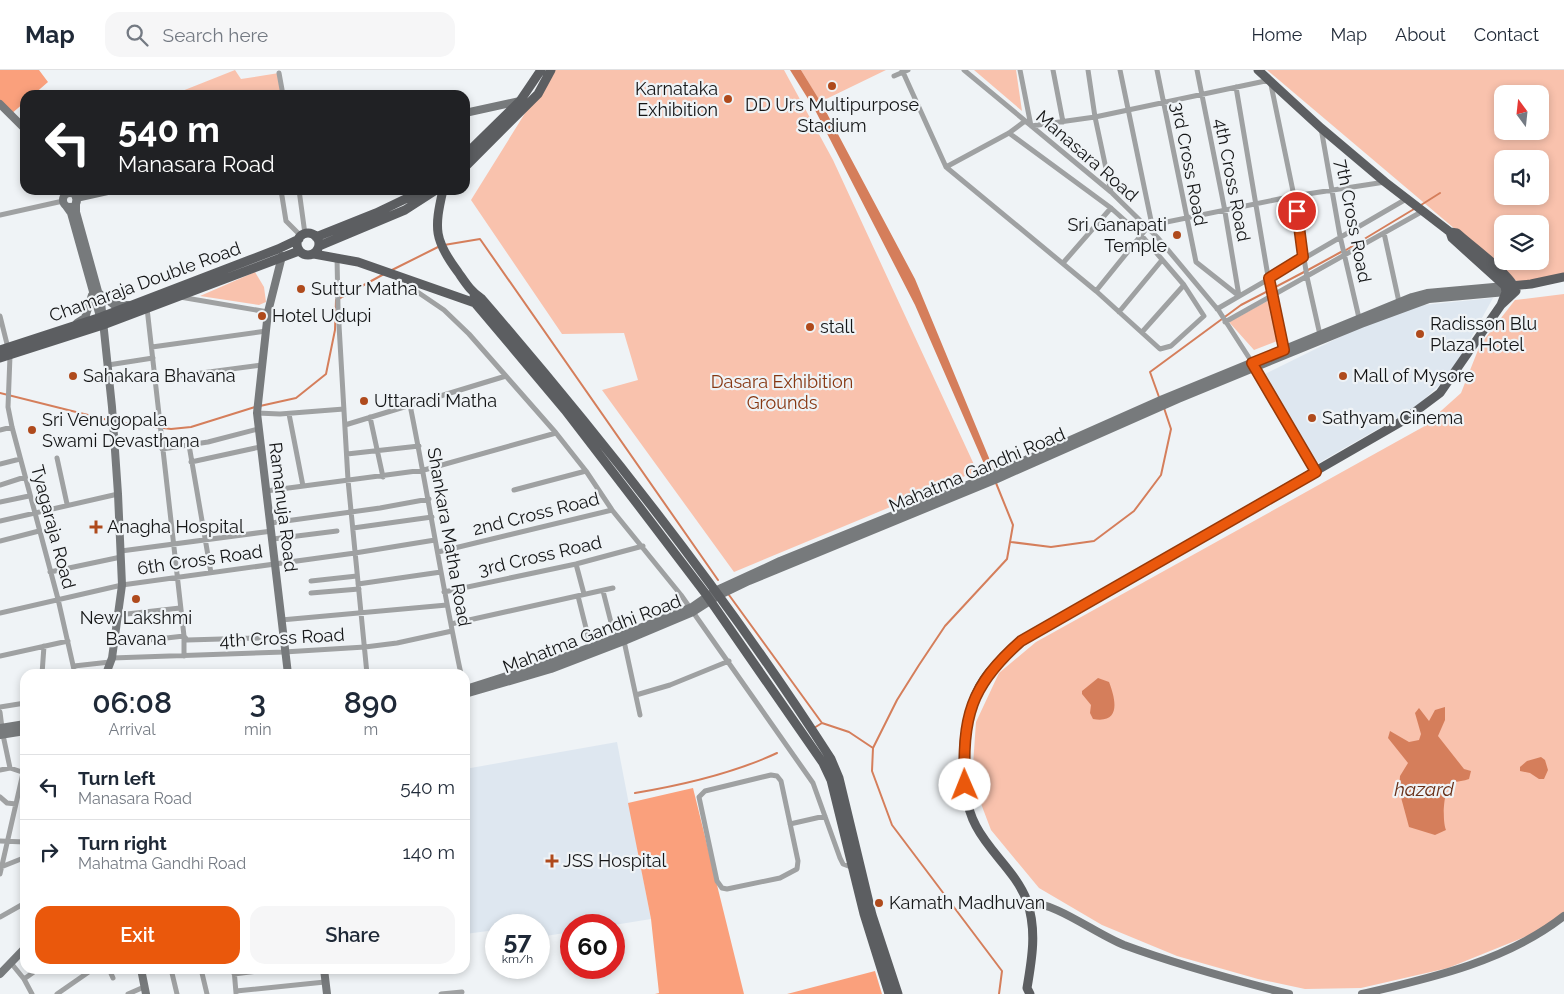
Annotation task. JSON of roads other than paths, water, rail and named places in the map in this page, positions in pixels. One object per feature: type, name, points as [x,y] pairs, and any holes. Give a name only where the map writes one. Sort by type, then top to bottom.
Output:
[{"type":"main road","points":[[470,150],[520,101],[541,70]]},
{"type":"main road","points":[[470,162],[538,94],[551,70]]},
{"type":"main road","points":[[1258,70],[1321,128],[1385,182],[1450,232],[1457,233],[1515,289]]},
{"type":"main road","points":[[470,112],[520,101]]},
{"type":"main road","points":[[0,104],[20,124]]},
{"type":"main road","points":[[0,111],[20,131]]},
{"type":"main road","points":[[102,321],[147,308],[282,256],[299,251],[306,255],[316,245],[414,195]]},
{"type":"main road","points":[[316,245],[406,210],[428,195]]},
{"type":"main road","points":[[442,195],[437,223],[438,238],[444,253],[476,298],[708,591],[831,759],[839,778],[872,915],[898,994]]},
{"type":"main road","points":[[69,197],[76,212],[102,321],[114,428],[122,585],[114,644],[108,669]]},
{"type":"main road","points":[[1450,232],[1452,238],[1505,289],[1564,283]]},
{"type":"main road","points":[[299,251],[302,236],[338,257],[388,272],[407,280],[476,298]]},
{"type":"main road","name":"Chamaraja Double Road","points":[[6,351],[102,321],[134,304],[278,249],[302,236]]},
{"type":"main road","name":"Ramanuja Road","points":[[282,256],[268,312],[257,398],[257,413],[287,669]]},
{"type":"main road","points":[[1026,992],[1034,947],[1027,902],[1016,880],[976,826],[966,797],[964,747],[967,725],[973,702],[983,680],[997,663],[1021,641],[1404,420],[1440,393],[1501,305],[1515,289],[1564,276]]},
{"type":"main road","points":[[1501,305],[1505,289]]},
{"type":"main road","name":"Mahatma Gandhi Road","points":[[1254,365],[1359,318],[1427,293],[1505,289]]},
{"type":"main road","name":"Mahatma Gandhi Road","points":[[470,691],[551,669],[624,642],[691,610],[743,577],[992,478],[1154,406],[1254,365],[1429,299],[1505,289]]},
{"type":"main road","points":[[95,292],[114,305],[134,304]]},
{"type":"main road","points":[[66,329],[85,318],[95,292]]},
{"type":"main road","name":"Chamaraja Double Road","points":[[0,358],[6,351],[66,329],[102,321]]},
{"type":"main road","points":[[717,603],[823,763],[831,780],[851,867],[889,994]]},
{"type":"main road","name":"Mahatma Gandhi Road","points":[[470,690],[591,648],[691,610]]},
{"type":"main road","points":[[1,732],[20,726]]},
{"type":"main road","points":[[1,732],[20,731]]},
{"type":"main road","points":[[1027,902],[1044,903],[1092,930],[1165,959],[1289,994]]},
{"type":"main road","points":[[1362,994],[1435,977],[1514,947],[1549,928],[1564,916]]},
{"type":"main road","points":[[0,974],[20,953]]},
{"type":"main road","points":[[141,974],[145,990]]},
{"type":"main road","points":[[325,974],[327,994]]},
{"type":"street","name":"Manasara Road","points":[[964,70],[1150,226],[1218,310],[1254,365],[1316,472]]},
{"type":"street","points":[[1020,70],[1031,126],[1095,117],[1270,80],[1294,196],[1303,257],[1320,335]]},
{"type":"street","points":[[1053,70],[1063,122]]},
{"type":"street","points":[[1088,70],[1095,117],[1111,192]]},
{"type":"street","points":[[1120,70],[1150,226]]},
{"type":"street","name":"3rd Cross Road","points":[[1157,70],[1196,262],[1239,296]]},
{"type":"street","name":"4th Cross Road","points":[[1196,70],[1225,210],[1239,296]]},
{"type":"street","points":[[894,76],[905,71],[946,167],[1096,291],[1143,331],[1160,349],[1171,346],[1204,316],[1184,285],[1141,235],[1111,208],[1009,133]]},
{"type":"street","points":[[279,72],[282,90]]},
{"type":"street","points":[[1236,87],[1270,285],[1284,350]]},
{"type":"street","points":[[946,167],[1009,133],[1025,121]]},
{"type":"street","name":"7th Cross Road","points":[[1321,128],[1340,236],[1359,318]]},
{"type":"street","points":[[1096,291],[1150,226],[1294,196],[1385,182]]},
{"type":"street","points":[[282,195],[286,221],[302,236]]},
{"type":"street","points":[[299,195],[302,236]]},
{"type":"street","points":[[0,215],[69,197]]},
{"type":"street","points":[[1218,310],[1303,257],[1409,199]]},
{"type":"street","points":[[1063,264],[1111,208]]},
{"type":"street","points":[[1225,322],[1422,210]]},
{"type":"street","points":[[1384,233],[1399,302]]},
{"type":"street","points":[[338,257],[338,308],[348,480],[367,669]]},
{"type":"street","points":[[1119,312],[1162,260]]},
{"type":"street","points":[[407,280],[416,291],[444,310],[469,334],[556,433],[586,471],[612,510],[643,546],[729,661],[810,778],[826,816],[840,858],[843,864],[851,867]]},
{"type":"street","points":[[1143,331],[1184,285]]},
{"type":"street","points":[[176,296],[268,312]]},
{"type":"street","points":[[147,308],[184,636],[184,656]]},
{"type":"street","name":"Tyagaraja Road","points":[[0,316],[6,351],[8,407],[12,427],[33,512],[58,599],[74,669]]},
{"type":"street","points":[[152,347],[266,331]]},
{"type":"street","points":[[108,365],[153,358]]},
{"type":"street","points":[[171,378],[262,365]]},
{"type":"street","points":[[345,425],[506,376]]},
{"type":"street","name":"Shankara Matha Road","points":[[410,405],[424,470],[444,592],[460,669]]},
{"type":"street","points":[[0,409],[8,407]]},
{"type":"street","points":[[257,413],[289,414],[344,409]]},
{"type":"street","points":[[289,414],[302,486]]},
{"type":"street","points":[[370,417],[383,476]]},
{"type":"street","points":[[0,430],[12,427]]},
{"type":"street","points":[[162,448],[189,445],[258,429]]},
{"type":"street","points":[[266,491],[424,470],[556,433]]},
{"type":"street","points":[[189,445],[211,573]]},
{"type":"street","points":[[347,454],[418,446]]},
{"type":"street","points":[[191,462],[260,447]]},
{"type":"street","points":[[57,458],[68,504]]},
{"type":"street","points":[[0,464],[20,459]]},
{"type":"street","points":[[514,490],[586,471]]},
{"type":"street","points":[[0,484],[25,477]]},
{"type":"street","points":[[0,521],[118,494]]},
{"type":"street","points":[[0,502],[29,496]]},
{"type":"street","points":[[50,572],[121,554],[204,539],[272,531],[352,511],[429,499]]},
{"type":"street","name":"2nd Cross Road","points":[[438,552],[612,510]]},
{"type":"street","points":[[353,528],[432,516]]},
{"type":"street","points":[[272,531],[337,532]]},
{"type":"street","points":[[0,541],[39,532]]},
{"type":"street","name":"6th Cross Road","points":[[0,613],[122,585],[435,540]]},
{"type":"street","name":"3rd Cross Road","points":[[444,592],[576,564],[643,546]]},
{"type":"street","points":[[576,564],[591,648]]},
{"type":"street","points":[[311,593],[358,587],[441,572]]},
{"type":"street","points":[[310,581],[357,576]]},
{"type":"street","points":[[451,624],[613,588]]},
{"type":"street","points":[[603,591],[615,638]]},
{"type":"street","points":[[281,620],[447,605]]},
{"type":"street","points":[[118,614],[180,608]]},
{"type":"street","name":"4th Cross Road","points":[[74,666],[111,660],[365,647],[397,643],[452,631]]},
{"type":"street","points":[[184,636],[187,640],[259,638]]},
{"type":"street","points":[[114,644],[184,636]]},
{"type":"street","points":[[0,656],[68,641]]},
{"type":"street","points":[[624,642],[640,715]]},
{"type":"street","points":[[42,669],[44,646]]},
{"type":"street","points":[[636,696],[670,685],[729,661]]},
{"type":"street","points":[[0,706],[20,704]]},
{"type":"street","points":[[0,712],[1,732],[10,768]]},
{"type":"street","points":[[0,770],[10,768],[20,772]]},
{"type":"street","points":[[775,776],[781,781],[790,824],[798,865],[793,872],[727,889],[722,888],[717,881],[699,797],[706,791],[775,776]]},
{"type":"street","points":[[0,874],[20,788]]},
{"type":"street","points":[[0,796],[7,803],[16,804]]},
{"type":"street","points":[[790,824],[826,816]]},
{"type":"street","points":[[0,841],[20,842]]},
{"type":"street","points":[[1,867],[20,859]]},
{"type":"street","points":[[0,917],[20,906]]},
{"type":"street","points":[[11,963],[24,979],[32,994]]},
{"type":"street","points":[[24,979],[31,974]]},
{"type":"street","points":[[57,994],[86,974]]},
{"type":"street","points":[[111,974],[113,978]]},
{"type":"street","points":[[172,974],[177,994]]},
{"type":"street","points":[[202,974],[207,994]]},
{"type":"street","points":[[234,974],[236,992],[326,982]]},
{"type":"street","points":[[128,994],[145,990]]},
{"type":"street","points":[[441,994],[462,992]]},
{"type":"water","points":[[790,70],[801,70],[823,106],[915,279],[994,470],[988,473],[915,305],[815,110]]},
{"type":"water","points":[[1098,678],[1109,682],[1114,703],[1112,714],[1102,720],[1093,719],[1090,713],[1091,705],[1082,694],[1082,691]]},
{"type":"water","name":"hazard","points":[[1445,707],[1445,720],[1438,736],[1464,769],[1471,771],[1469,779],[1453,783],[1447,791],[1444,804],[1446,830],[1435,835],[1409,827],[1399,790],[1400,776],[1408,763],[1388,738],[1390,731],[1409,742],[1419,740],[1421,734],[1415,713],[1419,708],[1429,721],[1435,710]]},
{"type":"water","points":[[1541,757],[1545,760],[1548,770],[1544,779],[1539,779],[1530,773],[1520,771],[1520,767],[1527,761]]},
{"type":"waterway","points":[[1421,205],[1440,193]]},
{"type":"waterway","points":[[1346,250],[1414,209]]},
{"type":"waterway","points":[[444,245],[480,239],[718,580]]},
{"type":"waterway","points":[[390,271],[440,246]]},
{"type":"waterway","points":[[1308,270],[1341,252]]},
{"type":"waterway","points":[[1159,397],[1150,372],[1241,305],[1304,272]]},
{"type":"waterway","points":[[340,298],[384,274]]},
{"type":"waterway","points":[[260,406],[296,398],[326,374],[335,330],[336,300]]},
{"type":"waterway","points":[[0,393],[112,421]]},
{"type":"waterway","points":[[116,422],[171,429],[191,427],[255,407]]},
{"type":"waterway","points":[[1011,542],[1051,547],[1094,541],[1134,511],[1161,475],[1171,429],[1164,408]]},
{"type":"waterway","points":[[996,483],[1013,525],[1007,559],[945,626],[919,665],[897,700],[873,748],[872,771],[892,825],[1002,971],[999,994]]},
{"type":"waterway","points":[[729,595],[822,723],[849,732],[873,748]]},
{"type":"waterway","points":[[814,728],[822,723]]},
{"type":"waterway","points":[[635,793],[707,778],[743,767],[777,753]]},
{"type":"place","name":"DD Urs Multipurpose Stadium","points":[[832,86]]},
{"type":"place","name":"Karnataka Exhibition","points":[[728,99]]},
{"type":"place","name":"Sri Ganapati Temple","points":[[1177,235]]},
{"type":"place","name":"Suttur Matha","points":[[301,289]]},
{"type":"place","name":"Hotel Udupi","points":[[262,316]]},
{"type":"place","name":"stall","points":[[810,327]]},
{"type":"place","name":"Radisson Blu Plaza Hotel","points":[[1420,334]]},
{"type":"place","name":"Sahakara Bhavana","points":[[73,376]]},
{"type":"place","name":"Mall of Mysore","points":[[1343,376]]},
{"type":"place","name":"Uttaradi Matha","points":[[364,401]]},
{"type":"place","name":"Sathyam Cinema","points":[[1312,418]]},
{"type":"place","name":"Sri Venugopala Swami Devasthana","points":[[32,430]]},
{"type":"place","name":"Anagha Hospital","points":[[96,527]]},
{"type":"place","name":"New Lakshmi Bavana","points":[[136,599]]},
{"type":"place","name":"JSS Hospital","points":[[552,861]]},
{"type":"place","name":"Kamath Madhuvan","points":[[879,903]]},
{"type":"park label","name":"Dasara Exhibition Grounds","points":[[782,392]]}]
